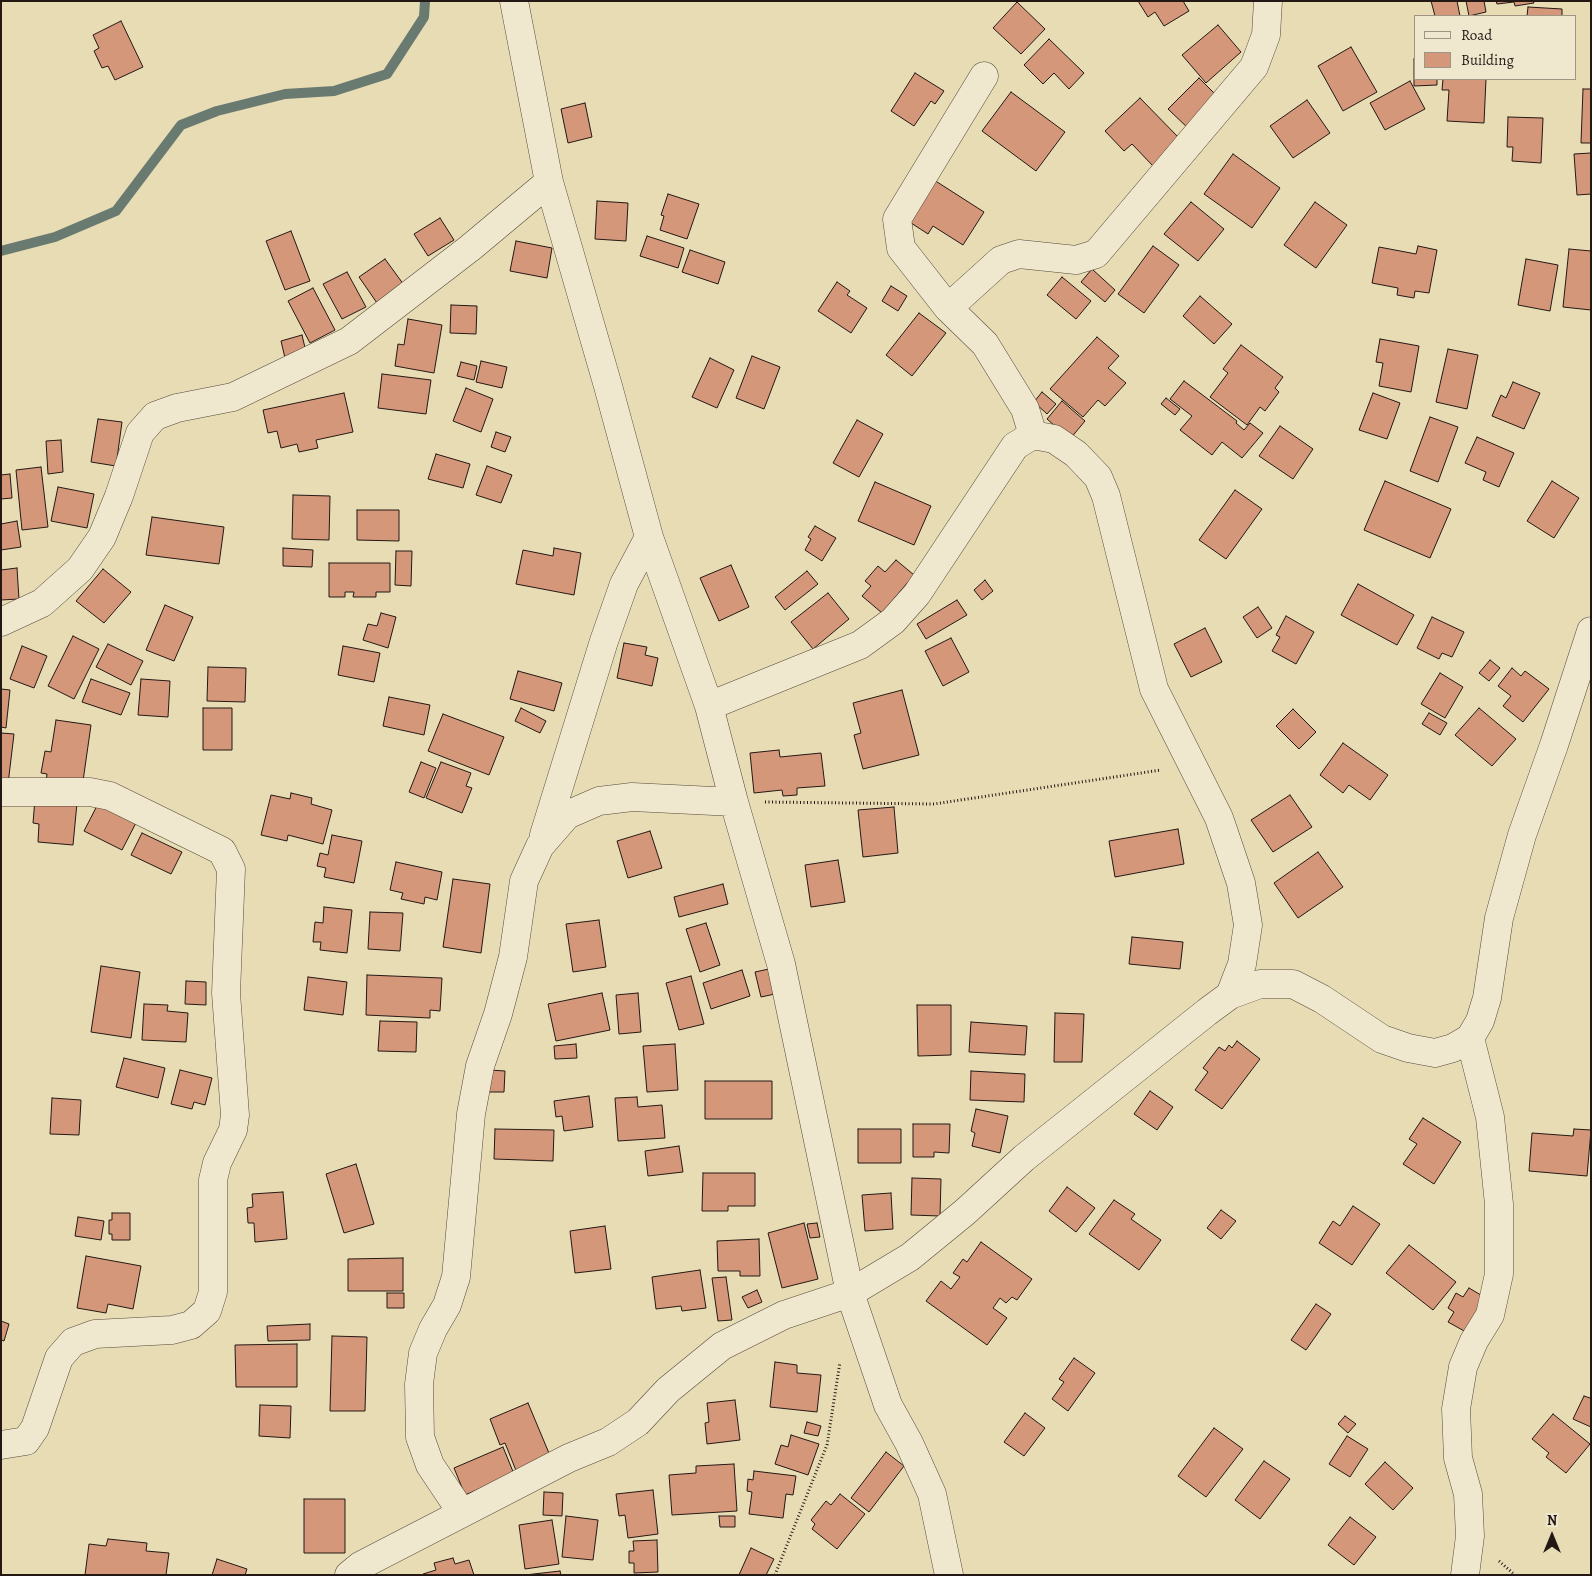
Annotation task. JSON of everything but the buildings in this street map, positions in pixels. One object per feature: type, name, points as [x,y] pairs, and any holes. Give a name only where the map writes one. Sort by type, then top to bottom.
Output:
[{"type":"street","points":[[514,1],[549,182],[649,537],[709,706],[734,802],[781,964],[850,1293],[888,1404],[909,1443],[932,1494],[949,1575]]},
{"type":"street","points":[[948,308],[1001,260],[1019,254],[1076,260],[1096,254],[1254,67],[1266,35],[1268,1]]},
{"type":"street","points":[[984,76],[897,219],[901,248],[948,308],[985,344],[1025,409],[1033,435]]},
{"type":"street","points":[[1,622],[42,603],[80,569],[102,538],[119,496],[140,433],[155,416],[177,408],[233,396],[349,341],[470,248],[549,182]]},
{"type":"street","points":[[709,706],[860,645],[893,621],[916,594],[1016,446],[1033,435],[1054,440],[1076,454],[1098,478],[1106,496],[1154,689],[1219,818],[1241,883],[1248,925],[1242,964],[1230,996]]},
{"type":"street","points":[[462,1513],[430,1465],[420,1437],[419,1384],[423,1353],[433,1328],[447,1305],[456,1277],[471,1114],[480,1066],[498,1014],[513,958],[524,881],[540,846],[604,641],[624,584],[649,537]]},
{"type":"street","points":[[349,1575],[360,1566],[569,1458],[608,1442],[638,1422],[668,1390],[722,1346],[784,1315],[850,1293],[910,1257],[965,1212],[1024,1158],[1207,1012],[1230,996],[1260,984],[1293,984],[1322,999],[1382,1039],[1408,1048],[1435,1053],[1453,1048],[1470,1038],[1480,1021],[1487,998],[1499,918],[1522,835],[1591,631]]},
{"type":"street","points":[[1,792],[90,792],[110,796],[222,851],[231,869],[226,993],[236,1115],[233,1130],[217,1163],[213,1180],[213,1292],[207,1312],[191,1325],[172,1330],[95,1334],[73,1342],[59,1358],[35,1428],[26,1441],[1,1445]]},
{"type":"street","points":[[540,846],[567,816],[599,801],[632,797],[734,802]]},
{"type":"street","points":[[1465,1575],[1470,1536],[1468,1494],[1458,1458],[1456,1410],[1463,1366],[1474,1341],[1490,1315],[1499,1274],[1499,1204],[1490,1117],[1470,1038]]},
{"type":"path","points":[[734,802],[934,804],[1191,765]]},
{"type":"path","points":[[775,1575],[827,1445],[840,1359]]},
{"type":"waterway","points":[[1,251],[55,237],[116,211],[181,125],[217,111],[285,94],[334,91],[387,74],[424,17],[425,1]]}]
